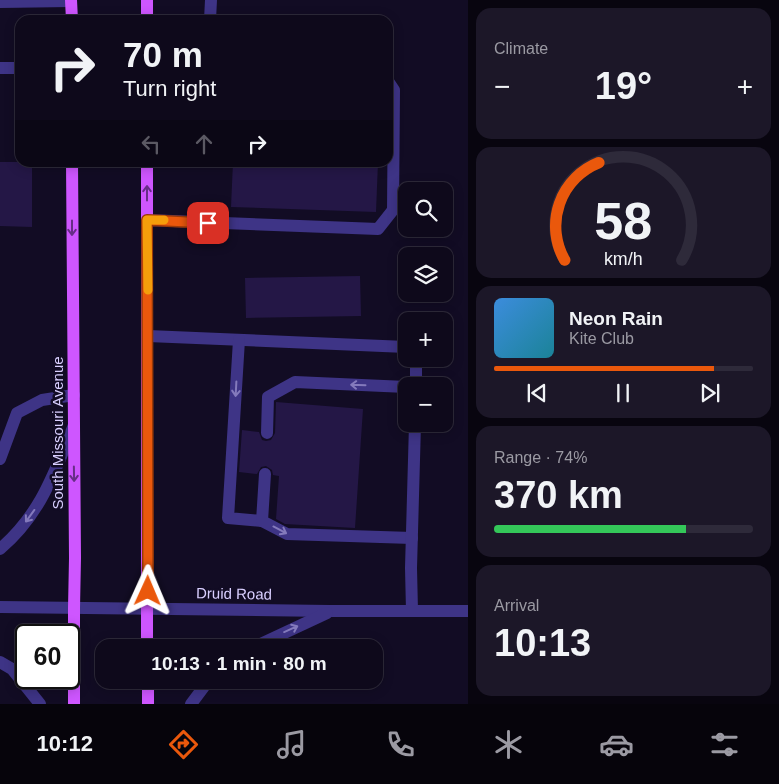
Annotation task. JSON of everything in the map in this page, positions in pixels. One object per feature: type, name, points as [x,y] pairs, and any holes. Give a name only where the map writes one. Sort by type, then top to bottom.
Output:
[{"type":"main road","points":[[71,0],[72,15]]},
{"type":"main road","points":[[147,0],[147,15]]},
{"type":"main road","name":"South Missouri Avenue","points":[[72,167],[75,558],[74,704]]},
{"type":"main road","points":[[147,167],[147,639]]},
{"type":"main road","points":[[148,689],[148,704]]},
{"type":"street","points":[[0,2],[71,0]]},
{"type":"street","points":[[210,0],[210,15]]},
{"type":"street","points":[[0,68],[15,68]]},
{"type":"street","points":[[147,220],[378,229],[393,210],[393,89]]},
{"type":"street","points":[[148,336],[398,347]]},
{"type":"street","points":[[239,340],[228,518],[262,520],[286,534],[412,538]]},
{"type":"street","points":[[267,433],[268,397],[294,382],[398,387]]},
{"type":"street","points":[[0,459],[17,414],[42,400],[74,396]]},
{"type":"street","points":[[0,548],[30,518],[42,498],[74,425]]},
{"type":"street","points":[[412,611],[415,432]]},
{"type":"street","points":[[262,520],[265,474]]},
{"type":"street","name":"Druid Road","points":[[0,607],[330,612],[468,611]]},
{"type":"street","points":[[272,639],[330,612]]},
{"type":"street","points":[[0,662],[12,669],[40,704]]},
{"type":"street","points":[[191,704],[202,689]]},
{"type":"building","points":[[0,162],[15,162],[15,167],[32,167],[32,227],[0,226]]},
{"type":"building","points":[[233,167],[378,167],[376,212],[231,207]]},
{"type":"building","points":[[360,276],[361,316],[246,318],[245,278]]},
{"type":"building","points":[[276,402],[363,409],[355,528],[285,524],[276,519],[279,476],[273,475],[272,470],[266,466],[261,467],[257,474],[239,472],[242,430],[259,432],[262,440],[271,440],[275,433]]},
{"type":"slow traffic","points":[[148,290],[147,220],[164,220]]},
{"type":"route","points":[[148,591],[147,220],[208,223]]}]
